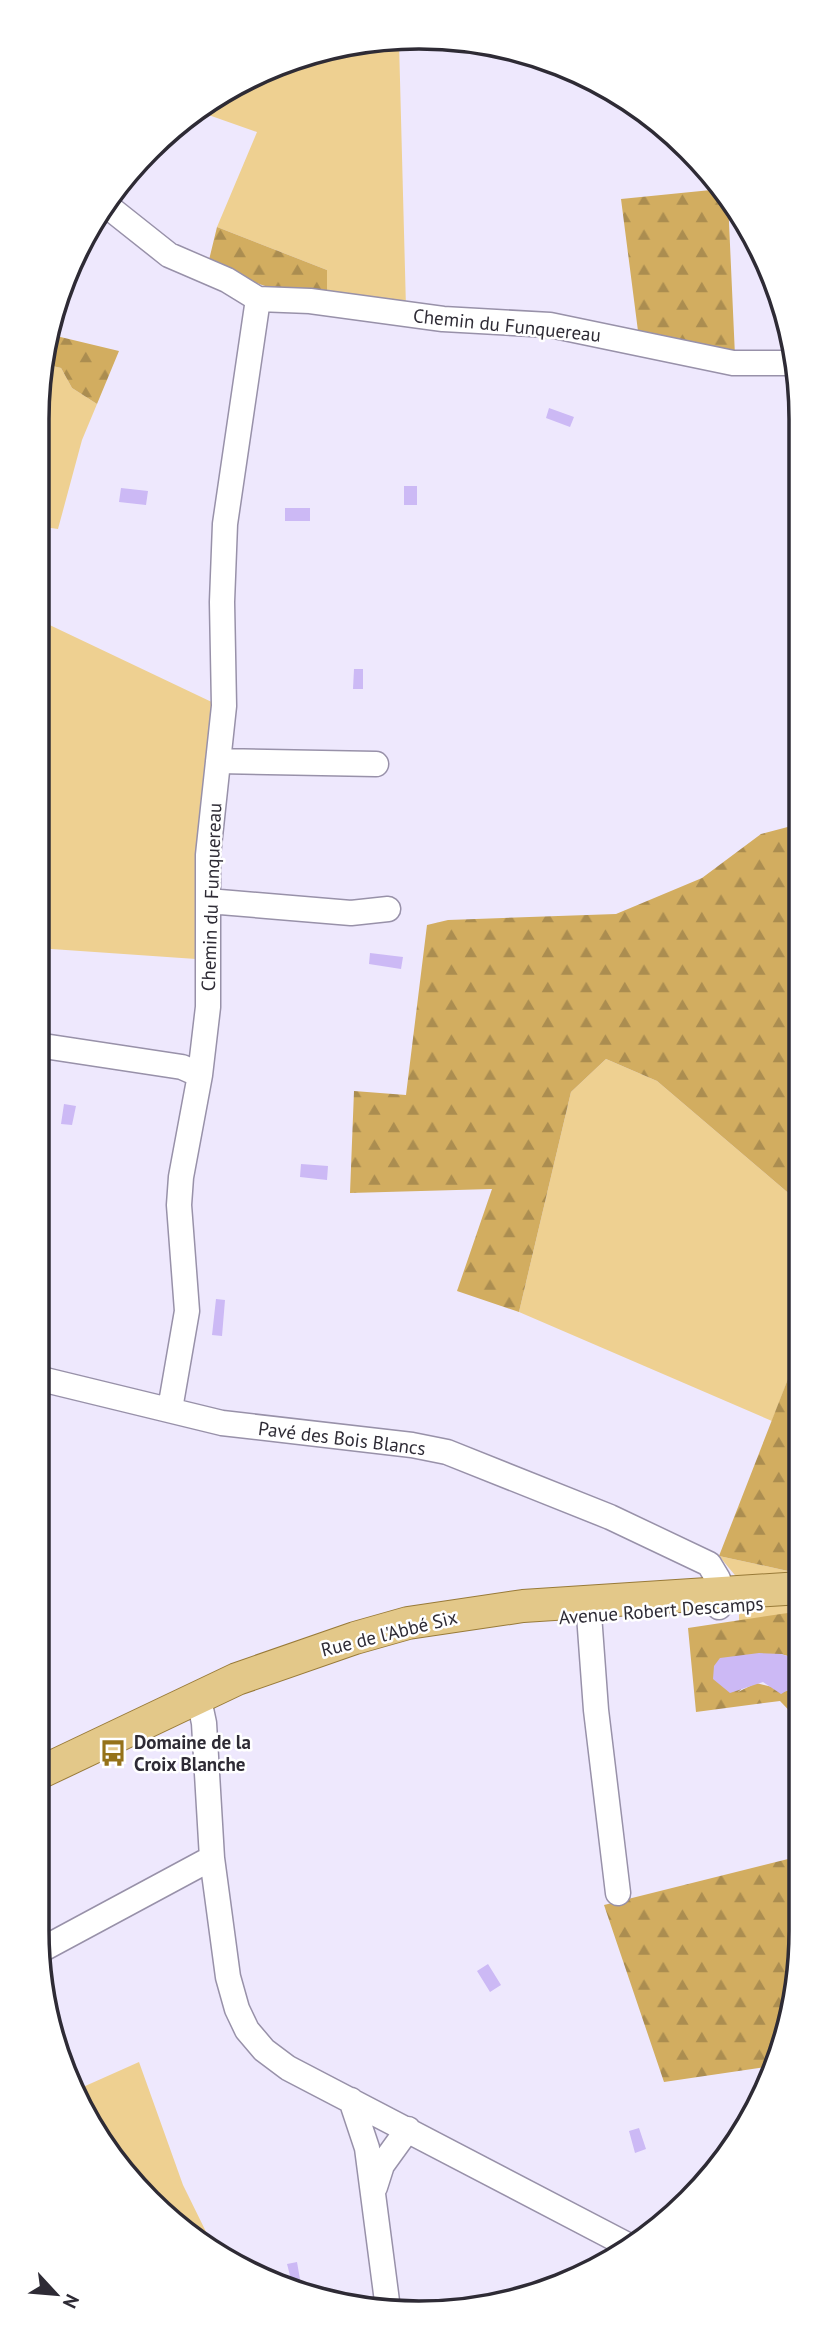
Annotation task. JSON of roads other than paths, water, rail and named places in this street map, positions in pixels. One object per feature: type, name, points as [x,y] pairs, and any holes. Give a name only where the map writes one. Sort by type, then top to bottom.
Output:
[{"type":"main road","name":"Avenue Robert Descamps","points":[[719,1600],[789,1590]]},
{"type":"main road","name":"Avenue Robert Descamps","points":[[527,1612],[719,1600],[789,1601]]},
{"type":"main road","name":"Rue de l'Abbé Six","points":[[49,1768],[198,1695],[289,1661],[397,1636],[527,1612]]},
{"type":"street","name":"Chemin du Funquereau","points":[[113,210],[169,255],[228,280],[258,299],[322,302],[443,318],[550,325],[733,363],[785,363]]},
{"type":"street","name":"Chemin du Funquereau","points":[[170,1409],[187,1311],[179,1205],[181,1177],[200,1075],[208,1007],[209,835],[225,706],[222,602],[226,524],[258,299]]},
{"type":"street","points":[[218,761],[376,764]]},
{"type":"street","points":[[208,901],[351,913],[388,909]]},
{"type":"street","points":[[49,1047],[182,1067],[200,1075]]},
{"type":"street","name":"Pavé des Bois Blancs","points":[[49,1381],[250,1427],[412,1445],[469,1459],[610,1517],[709,1564],[715,1570],[719,1600]]},
{"type":"street","points":[[588,1608],[596,1710],[618,1893]]},
{"type":"street","points":[[198,1695],[205,1742],[212,1857],[227,1969],[240,2019],[255,2040],[274,2058],[621,2241]]},
{"type":"street","points":[[50,1945],[212,1857]]},
{"type":"street","points":[[351,2100],[365,2136],[375,2191],[387,2299]]},
{"type":"street","points":[[375,2191],[382,2165],[408,2129]]},
{"type":"place","name":"Domaine de la Croix Blanche","points":[[113,1753]]}]
